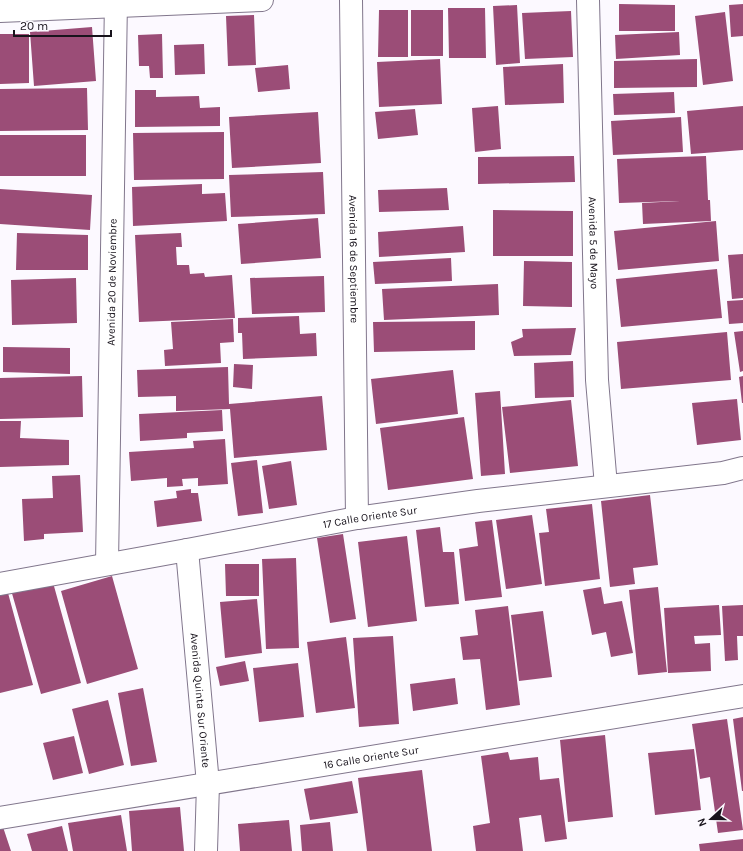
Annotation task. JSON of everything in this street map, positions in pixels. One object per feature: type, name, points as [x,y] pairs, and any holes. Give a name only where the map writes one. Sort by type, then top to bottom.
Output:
[{"type":"street","points":[[0,11],[116,3],[262,0]]},
{"type":"street","name":"Avenida 16 de Septiembre","points":[[351,0],[357,518]]},
{"type":"street","name":"Avenida 5 de Mayo","points":[[588,0],[597,380],[606,486]]},
{"type":"street","name":"Avenida 20 de Noviembre","points":[[107,564],[116,3]]},
{"type":"street","name":"17 Calle Oriente Sur","points":[[0,584],[357,518],[478,501],[722,473],[743,468]]},
{"type":"street","name":"Avenida Quinta Sur Oriente","points":[[187,550],[208,784],[206,851]]},
{"type":"street","name":"16 Calle Oriente Sur","points":[[0,818],[743,696]]},
{"type":"building","points":[[619,4],[675,5],[675,31],[619,31]]},
{"type":"building","points":[[743,4],[743,36],[731,37],[729,5]]},
{"type":"building","points":[[517,5],[520,63],[496,65],[493,6]]},
{"type":"building","points":[[448,8],[485,8],[486,58],[449,58]]},
{"type":"building","points":[[379,10],[408,10],[408,57],[378,57]]},
{"type":"building","points":[[411,10],[443,10],[443,56],[411,56]]},
{"type":"building","points":[[571,11],[573,57],[525,59],[522,13]]},
{"type":"building","points":[[725,12],[733,81],[703,85],[695,16]]},
{"type":"building","points":[[254,15],[256,65],[228,66],[226,16]]},
{"type":"building","points":[[92,27],[96,81],[34,86],[30,32]]},
{"type":"building","points":[[679,32],[680,55],[616,59],[615,35]]},
{"type":"building","points":[[0,34],[29,34],[29,83],[0,84]]},
{"type":"building","points":[[162,34],[163,78],[150,78],[149,66],[139,66],[138,35]]},
{"type":"building","points":[[204,44],[205,74],[175,75],[174,45]]},
{"type":"building","points":[[440,59],[442,104],[379,107],[377,62]]},
{"type":"building","points":[[697,59],[697,87],[614,88],[614,61]]},
{"type":"building","points":[[563,64],[564,103],[505,105],[503,67]]},
{"type":"building","points":[[288,65],[290,89],[258,92],[255,68]]},
{"type":"building","points":[[87,88],[88,130],[0,131],[0,89]]},
{"type":"building","points":[[135,90],[156,90],[156,97],[199,96],[200,108],[220,107],[220,126],[135,127]]},
{"type":"building","points":[[674,92],[675,113],[614,115],[613,94]]},
{"type":"building","points":[[498,106],[501,149],[475,152],[472,108]]},
{"type":"building","points":[[743,106],[743,150],[691,154],[687,111]]},
{"type":"building","points":[[415,109],[418,135],[378,139],[375,112]]},
{"type":"building","points":[[318,112],[321,163],[232,168],[229,117]]},
{"type":"building","points":[[681,117],[683,152],[613,155],[611,121]]},
{"type":"building","points":[[224,132],[224,179],[134,180],[133,133]]},
{"type":"building","points":[[0,135],[86,135],[86,176],[0,176]]},
{"type":"building","points":[[574,156],[575,182],[478,184],[478,157]]},
{"type":"building","points":[[706,156],[708,200],[710,200],[711,221],[643,224],[642,203],[680,201],[619,203],[617,159]]},
{"type":"building","points":[[323,172],[325,214],[231,217],[229,175]]},
{"type":"building","points":[[202,184],[202,194],[225,193],[227,221],[133,226],[132,187]]},
{"type":"building","points":[[447,188],[449,210],[379,212],[378,190]]},
{"type":"building","points":[[0,189],[92,195],[90,230],[0,224]]},
{"type":"building","points":[[493,210],[573,211],[573,256],[493,256]]},
{"type":"building","points":[[318,218],[321,258],[241,264],[238,224]]},
{"type":"building","points":[[716,221],[719,261],[618,270],[614,231]]},
{"type":"building","points":[[463,226],[465,252],[379,257],[378,232]]},
{"type":"building","points":[[17,233],[88,235],[88,270],[16,270]]},
{"type":"building","points":[[181,233],[182,247],[176,247],[177,265],[189,265],[190,274],[204,273],[205,277],[232,275],[235,318],[139,322],[135,235]]},
{"type":"building","points":[[743,254],[743,298],[732,299],[728,255]]},
{"type":"building","points":[[451,258],[452,281],[375,284],[373,262]]},
{"type":"building","points":[[524,261],[572,262],[572,307],[523,306]]},
{"type":"building","points":[[717,269],[722,318],[621,327],[616,279]]},
{"type":"building","points":[[324,276],[325,312],[252,314],[250,278]]},
{"type":"building","points":[[76,278],[77,323],[12,325],[11,280]]},
{"type":"building","points":[[498,284],[499,315],[384,320],[382,289]]},
{"type":"building","points":[[743,300],[743,323],[729,324],[727,301]]},
{"type":"building","points":[[299,316],[300,334],[316,333],[317,356],[243,359],[242,333],[238,333],[238,318]]},
{"type":"building","points":[[233,319],[234,342],[220,343],[221,363],[165,366],[164,350],[173,349],[171,322]]},
{"type":"building","points":[[475,321],[475,350],[374,352],[373,322]]},
{"type":"building","points":[[576,328],[571,355],[514,356],[511,342],[523,337],[522,329]]},
{"type":"building","points":[[743,331],[743,371],[740,372],[734,332]]},
{"type":"building","points":[[727,332],[731,380],[621,389],[617,342]]},
{"type":"building","points":[[3,347],[70,348],[70,374],[3,372]]},
{"type":"building","points":[[573,361],[574,397],[535,398],[534,363]]},
{"type":"building","points":[[234,364],[253,365],[252,389],[233,387]]},
{"type":"building","points":[[228,367],[229,404],[322,396],[327,450],[234,458],[230,409],[176,411],[176,396],[138,397],[137,370]]},
{"type":"building","points":[[453,370],[458,414],[376,424],[371,379]]},
{"type":"building","points":[[82,376],[83,417],[0,419],[0,378]]},
{"type":"building","points":[[743,376],[743,403],[742,403],[739,377]]},
{"type":"building","points":[[500,391],[505,474],[481,476],[475,393]]},
{"type":"building","points":[[737,399],[741,440],[697,445],[692,403]]},
{"type":"building","points":[[571,400],[578,466],[510,473],[502,407]]},
{"type":"building","points":[[222,410],[223,431],[187,433],[187,438],[140,441],[139,414]]},
{"type":"building","points":[[464,417],[473,479],[388,490],[380,428]]},
{"type":"building","points":[[0,421],[21,421],[20,438],[69,440],[69,465],[0,467]]},
{"type":"building","points":[[225,439],[228,484],[198,486],[198,478],[182,479],[183,486],[167,487],[167,478],[131,481],[129,452],[194,448],[193,441]]},
{"type":"building","points":[[257,460],[263,513],[238,516],[231,463]]},
{"type":"building","points":[[291,461],[297,505],[269,509],[262,466]]},
{"type":"building","points":[[80,475],[83,532],[44,534],[44,539],[24,541],[22,499],[53,498],[52,476]]},
{"type":"building","points":[[191,489],[191,493],[198,493],[202,521],[157,527],[154,501],[177,498],[176,491]]},
{"type":"building","points":[[650,495],[658,565],[633,568],[635,584],[610,587],[601,501]]},
{"type":"building","points":[[592,504],[600,579],[545,586],[539,533],[549,532],[546,509]]},
{"type":"building","points":[[532,515],[542,584],[506,589],[496,520]]},
{"type":"building","points":[[492,520],[502,597],[465,601],[459,549],[478,546],[475,522]]},
{"type":"building","points":[[440,527],[443,552],[454,552],[459,604],[425,607],[416,530]]},
{"type":"building","points":[[343,534],[356,619],[330,623],[317,538]]},
{"type":"building","points":[[407,536],[417,621],[368,627],[358,542]]},
{"type":"building","points":[[296,558],[299,648],[266,649],[262,559]]},
{"type":"building","points":[[225,564],[259,564],[259,596],[226,596]]},
{"type":"building","points":[[112,576],[138,669],[87,684],[61,591]]},
{"type":"building","points":[[52,579],[81,683],[41,694],[11,590]]},
{"type":"building","points":[[601,587],[604,604],[622,601],[633,653],[611,657],[606,632],[592,635],[583,590]]},
{"type":"building","points":[[658,587],[667,672],[638,675],[629,590]]},
{"type":"building","points":[[8,593],[33,685],[0,693],[0,595]]},
{"type":"building","points":[[257,599],[262,653],[225,658],[220,602]]},
{"type":"building","points":[[719,605],[721,635],[694,636],[695,644],[710,643],[711,671],[668,673],[664,608]]},
{"type":"building","points":[[743,605],[743,636],[737,636],[738,660],[725,661],[722,606]]},
{"type":"building","points":[[508,606],[520,705],[486,710],[480,659],[463,660],[460,637],[478,635],[475,610]]},
{"type":"building","points":[[543,611],[552,677],[519,681],[511,615]]},
{"type":"building","points":[[393,636],[399,724],[359,727],[353,638]]},
{"type":"building","points":[[346,637],[355,708],[316,713],[307,642]]},
{"type":"building","points":[[245,661],[249,681],[220,686],[216,667]]},
{"type":"building","points":[[298,663],[304,717],[259,722],[253,668]]},
{"type":"building","points":[[455,678],[458,704],[413,711],[410,684]]},
{"type":"building","points":[[143,688],[157,762],[131,766],[118,693]]},
{"type":"building","points":[[108,700],[124,765],[89,774],[72,709]]},
{"type":"building","points":[[743,717],[743,791],[742,791],[733,719]]},
{"type":"building","points":[[727,719],[743,830],[718,833],[710,777],[700,779],[692,724]]},
{"type":"building","points":[[605,735],[613,817],[568,822],[560,740]]},
{"type":"building","points":[[74,736],[83,773],[53,780],[43,743]]},
{"type":"building","points":[[694,749],[701,810],[655,815],[648,753]]},
{"type":"building","points":[[508,752],[510,760],[538,757],[540,780],[559,778],[567,839],[545,842],[541,815],[519,818],[523,851],[476,851],[473,826],[490,823],[481,756]]},
{"type":"building","points":[[422,770],[432,851],[367,851],[358,778]]},
{"type":"building","points":[[352,781],[358,813],[310,820],[304,789]]},
{"type":"building","points":[[180,807],[184,851],[132,851],[129,811]]},
{"type":"building","points":[[121,815],[127,851],[73,851],[68,823]]},
{"type":"building","points":[[289,820],[292,851],[240,851],[238,824]]},
{"type":"building","points":[[330,822],[333,851],[302,851],[300,825]]},
{"type":"building","points":[[62,826],[68,851],[32,851],[27,834]]},
{"type":"building","points":[[3,827],[11,851],[0,851],[0,828]]},
{"type":"building","points":[[743,839],[743,851],[700,851],[699,844]]}]
